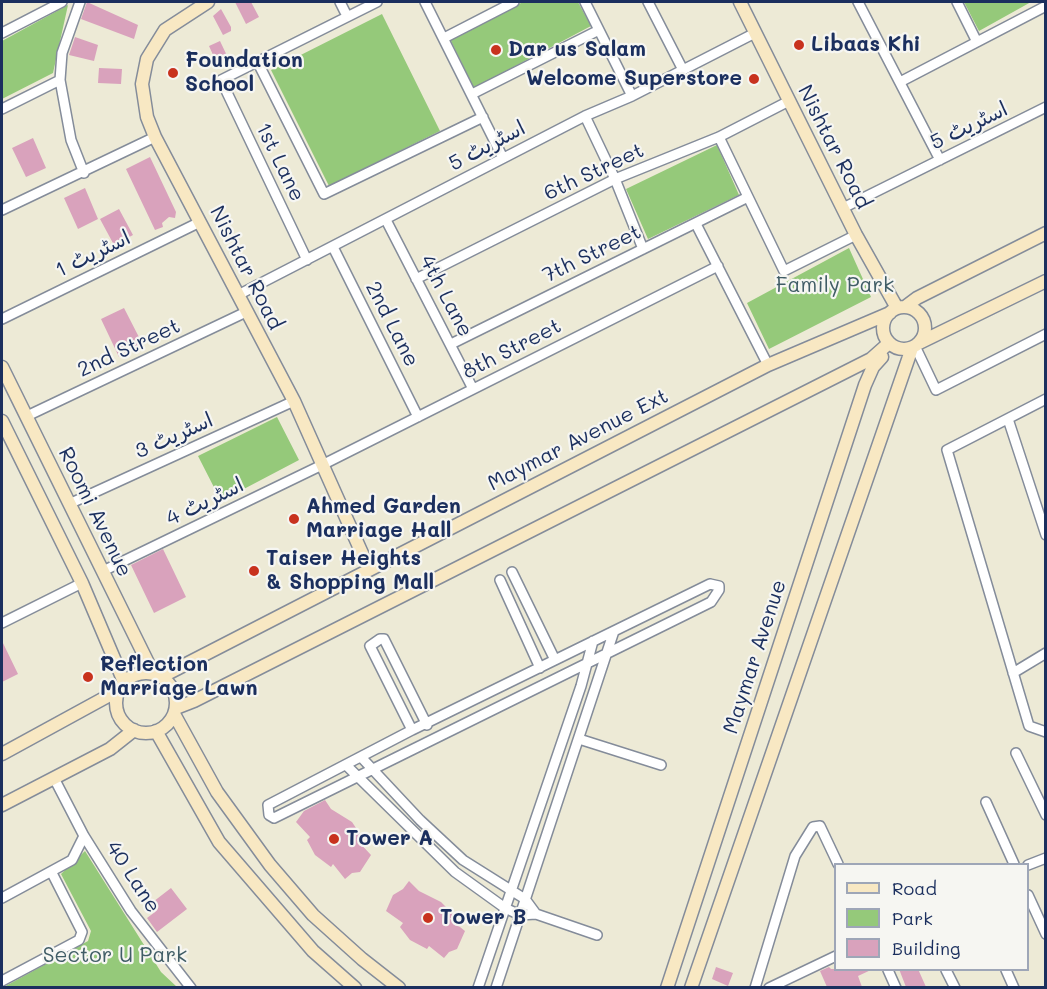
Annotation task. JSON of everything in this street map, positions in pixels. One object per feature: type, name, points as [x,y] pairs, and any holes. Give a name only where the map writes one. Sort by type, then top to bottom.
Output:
[{"type":"main road","name":"Nishtar Road","points":[[208,2],[165,30],[147,59],[141,84],[147,117],[155,137],[294,401],[369,569]]},
{"type":"main road","name":"Nishtar Road","points":[[740,2],[856,235],[897,309]]},
{"type":"main road","name":"Maymar Avenue Ext","points":[[157,675],[768,365],[897,309],[1046,233]]},
{"type":"main road","points":[[691,987],[915,346],[926,328],[920,313],[897,309],[883,328],[891,344],[904,349],[915,346],[1046,281]]},
{"type":"main road","points":[[122,686],[116,702],[118,714],[124,724],[145,733],[156,731],[167,724],[175,711],[861,365],[891,344]]},
{"type":"main road","name":"Maymar Avenue","points":[[667,987],[865,385],[873,367],[891,344]]},
{"type":"main road","name":"Roomi Avenue","points":[[2,367],[103,572],[157,675]]},
{"type":"main road","name":"Roomi Avenue","points":[[2,421],[82,583],[122,686]]},
{"type":"main road","points":[[2,754],[142,673],[157,675],[170,685],[175,695],[175,711],[217,792],[270,865],[313,915],[362,959],[399,987]]},
{"type":"main road","points":[[2,805],[55,780],[110,749],[134,730]]},
{"type":"main road","points":[[156,731],[219,842],[313,951],[355,987]]},
{"type":"street","points":[[2,33],[62,2]]},
{"type":"street","points":[[80,2],[62,53],[60,80],[70,140],[84,173]]},
{"type":"street","points":[[340,2],[347,16]]},
{"type":"street","points":[[377,2],[258,63],[324,194],[483,117]]},
{"type":"street","points":[[425,2],[503,158]]},
{"type":"street","points":[[444,38],[514,2]]},
{"type":"street","points":[[585,2],[632,96]]},
{"type":"street","points":[[648,2],[683,70]]},
{"type":"street","points":[[858,2],[940,160]]},
{"type":"street","points":[[957,2],[977,42]]},
{"type":"street","points":[[900,82],[1046,6]]},
{"type":"street","points":[[472,94],[599,30]]},
{"type":"street","name":"اسٹریٹ 5","points":[[238,295],[585,116],[632,96],[755,33]]},
{"type":"street","name":"1st Lane","points":[[258,63],[221,80],[307,260]]},
{"type":"street","points":[[2,109],[60,80]]},
{"type":"street","name":"6th Street","points":[[416,279],[615,179],[718,137],[789,101]]},
{"type":"street","name":"اسٹریٹ 5","points":[[843,208],[1046,107]]},
{"type":"street","points":[[585,116],[615,179],[643,249]]},
{"type":"street","points":[[2,210],[84,173],[155,137]]},
{"type":"street","points":[[718,137],[784,271],[856,235]]},
{"type":"street","name":"7th Street","points":[[451,344],[748,197]]},
{"type":"street","name":"4th Lane","points":[[386,220],[473,389]]},
{"type":"street","name":"اسٹریٹ 1","points":[[2,319],[200,222]]},
{"type":"street","points":[[696,224],[768,365]]},
{"type":"street","name":"2nd Lane","points":[[333,247],[418,417]]},
{"type":"street","name":"8th Street","points":[[322,465],[718,266]]},
{"type":"street","name":"2nd Street","points":[[27,416],[246,312]]},
{"type":"street","points":[[915,346],[936,390],[1046,334]]},
{"type":"street","points":[[1046,399],[947,450],[1029,726],[1046,732]]},
{"type":"street","name":"اسٹریٹ 3","points":[[69,504],[294,401]]},
{"type":"street","points":[[1008,419],[1046,535]]},
{"type":"street","name":"اسٹریٹ 4","points":[[103,572],[322,465]]},
{"type":"street","points":[[512,572],[555,660]]},
{"type":"street","points":[[500,580],[540,668]]},
{"type":"street","points":[[2,623],[82,583]]},
{"type":"street","points":[[711,584],[719,586],[718,595],[711,602],[274,818],[269,815],[268,805],[412,730],[427,725],[555,660],[711,584]]},
{"type":"street","points":[[496,987],[614,631]]},
{"type":"street","points":[[412,730],[370,646],[380,639],[384,639],[427,725]]},
{"type":"street","points":[[478,987],[589,662],[593,641]]},
{"type":"street","points":[[1013,674],[1046,653]]},
{"type":"street","points":[[579,739],[661,765]]},
{"type":"street","points":[[1016,753],[1046,815]]},
{"type":"street","points":[[361,757],[463,860],[525,899],[536,914]]},
{"type":"street","points":[[346,765],[454,872],[505,908],[520,915],[536,914],[597,935]]},
{"type":"street","name":"40 Lane","points":[[55,780],[84,836],[131,911],[191,987]]},
{"type":"street","points":[[986,802],[1014,863]]},
{"type":"street","points":[[755,987],[795,856],[813,827],[820,826],[838,863]]},
{"type":"street","points":[[2,898],[52,873],[72,860],[84,836]]},
{"type":"street","points":[[1029,866],[1046,858]]},
{"type":"street","points":[[2,981],[79,940],[82,932],[52,873]]},
{"type":"street","points":[[1029,897],[1046,934]]},
{"type":"street","points":[[769,987],[834,957]]},
{"type":"street","points":[[889,971],[896,987]]},
{"type":"street","points":[[947,971],[955,987]]},
{"type":"street","points":[[1007,971],[1014,987]]},
{"type":"green space","points":[[523,2],[578,2],[591,26],[474,88],[450,39]]},
{"type":"green space","points":[[964,2],[1031,2],[979,31]]},
{"type":"green space","points":[[68,5],[53,73],[2,99],[2,41]]},
{"type":"green space","points":[[382,14],[440,131],[329,186],[271,70]]},
{"type":"green space","points":[[717,145],[739,195],[648,239],[626,189]]},
{"type":"green space","name":"Family Park","points":[[849,248],[871,297],[769,349],[747,303]]},
{"type":"green space","points":[[277,417],[299,460],[221,501],[198,456]]},
{"type":"green space","name":"Sector U Park","points":[[85,851],[161,972],[177,987],[2,988],[88,941],[91,931],[61,874]]},
{"type":"building","points":[[87,2],[138,25],[134,39],[81,19]]},
{"type":"building","points":[[235,2],[251,2],[259,17],[246,24]]},
{"type":"building","points":[[221,9],[231,27],[231,31],[223,35],[213,16]]},
{"type":"building","points":[[75,37],[98,45],[94,61],[69,55]]},
{"type":"building","points":[[220,41],[230,62],[219,68],[209,46]]},
{"type":"building","points":[[99,68],[122,69],[121,84],[98,83]]},
{"type":"building","points":[[33,138],[46,168],[26,177],[12,148]]},
{"type":"building","points":[[150,157],[176,212],[175,218],[169,217],[162,223],[163,227],[155,230],[126,169]]},
{"type":"building","points":[[85,188],[98,219],[78,229],[64,198]]},
{"type":"building","points":[[119,209],[133,235],[114,245],[100,219]]},
{"type":"building","points":[[124,308],[143,345],[119,357],[101,319]]},
{"type":"building","points":[[163,549],[186,597],[154,613],[131,565]]},
{"type":"building","points":[[2,641],[18,674],[2,682]]},
{"type":"building","name":"Tower A","points":[[325,800],[331,809],[352,822],[362,837],[358,841],[371,855],[360,872],[352,873],[345,879],[333,864],[331,867],[315,855],[307,840],[310,837],[296,822],[304,811]]},
{"type":"building","name":"Tower B","points":[[409,881],[419,891],[441,902],[453,914],[450,919],[465,931],[457,949],[449,952],[444,958],[429,946],[427,949],[410,940],[400,927],[403,923],[386,911],[393,895],[403,889]]},
{"type":"building","points":[[171,888],[187,909],[157,932],[147,918],[155,912],[149,905]]},
{"type":"building","points":[[716,967],[733,973],[728,986],[712,979]]},
{"type":"building","points":[[829,967],[834,971],[869,971],[858,976],[862,987],[827,987],[820,971]]},
{"type":"building","points":[[900,971],[919,971],[926,987],[906,987]]},
{"type":"place","name":"Libaas Khi","points":[[799,45]]},
{"type":"place","name":"Dar us Salam","points":[[496,50]]},
{"type":"place","name":"Foundation School","points":[[173,73]]},
{"type":"place","name":"Welcome Superstore","points":[[754,79]]},
{"type":"place","name":"Ahmed Garden Marriage Hall","points":[[294,519]]},
{"type":"place","name":"Taiser Heights & Shopping Mall","points":[[254,571]]},
{"type":"place","name":"Reflection Marriage Lawn","points":[[88,677]]},
{"type":"place","name":"Tower A","points":[[334,839]]},
{"type":"place","name":"Tower B","points":[[428,918]]}]
